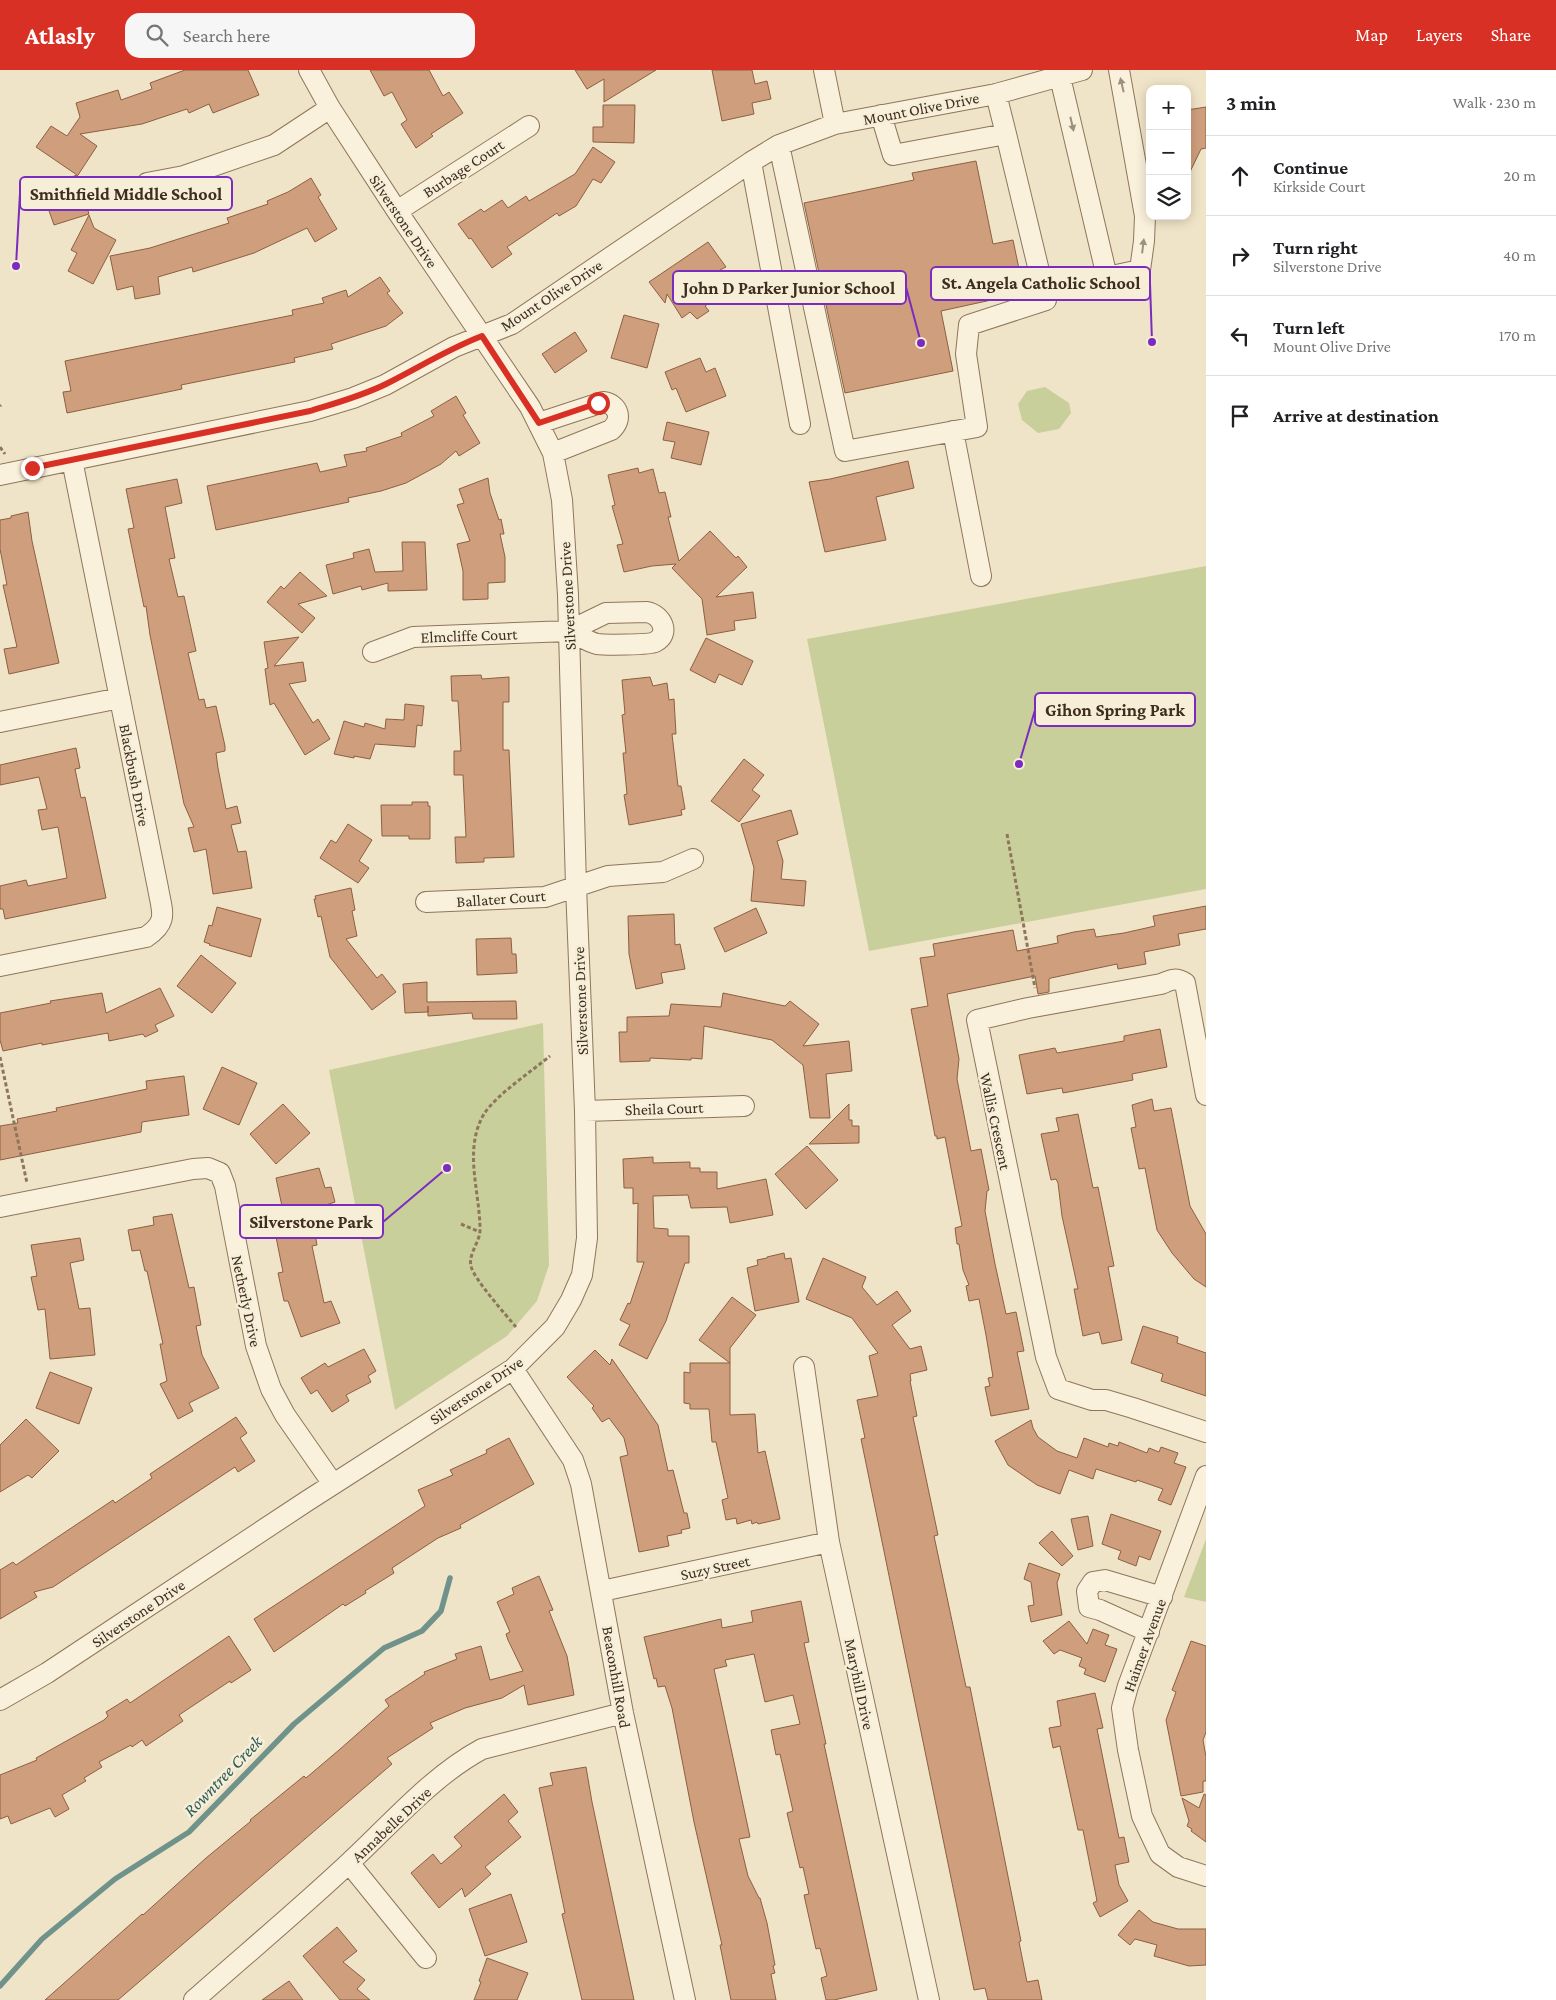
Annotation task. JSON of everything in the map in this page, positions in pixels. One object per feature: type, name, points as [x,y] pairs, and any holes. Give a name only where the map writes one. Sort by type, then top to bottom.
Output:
[{"type":"street","name":"Silverstone Drive","points":[[0,1700],[47,1673],[333,1484],[513,1369],[536,1348],[555,1326],[571,1300],[582,1275],[587,1238],[585,1111],[569,631],[562,500],[553,453],[539,423],[397,211],[330,108],[309,70]]},
{"type":"street","points":[[824,70],[835,124]]},
{"type":"street","points":[[1072,72],[1107,277],[1140,270],[1144,241],[1145,216],[1119,70]]},
{"type":"street","name":"Mount Olive Drive","points":[[0,475],[310,411],[352,398],[385,385],[454,347],[512,324],[750,162],[779,145],[835,124],[996,94],[1072,72]]},
{"type":"street","points":[[779,145],[845,451],[977,427],[966,354],[969,325],[1046,300],[996,94]]},
{"type":"street","points":[[147,183],[184,176],[274,145],[330,108]]},
{"type":"street","points":[[882,115],[893,155],[1006,134]]},
{"type":"street","name":"Burbage Court","points":[[397,211],[529,126]]},
{"type":"street","points":[[750,162],[800,424]]},
{"type":"street","points":[[539,423],[603,402],[613,405],[618,413],[618,423],[611,430],[553,453]]},
{"type":"street","points":[[952,431],[981,576]]},
{"type":"street","name":"Blackbush Drive","points":[[0,966],[146,937],[156,931],[162,923],[158,888],[72,460]]},
{"type":"street","name":"Elmcliffe Court","points":[[373,652],[413,637],[569,631]]},
{"type":"street","points":[[0,722],[120,698]]},
{"type":"street","name":"Ballater Court","points":[[426,902],[538,898],[608,876],[663,872],[693,859]]},
{"type":"street","name":"Wallis Crescent","points":[[1206,1094],[1185,982],[1175,978],[1161,984],[1038,1006],[977,1020],[1046,1357],[1058,1390],[1092,1400],[1106,1400],[1206,1432]]},
{"type":"street","name":"Sheila Court","points":[[585,1111],[744,1106]]},
{"type":"street","name":"Netherly Drive","points":[[0,1207],[194,1169],[208,1168],[220,1173],[225,1186],[256,1346],[270,1389],[333,1484]]},
{"type":"street","name":"Maryhill Drive","points":[[804,1367],[829,1542],[929,2000]]},
{"type":"street","name":"Beaconhill Road","points":[[513,1369],[573,1460],[581,1484],[602,1592],[622,1713],[684,2000]]},
{"type":"street","name":"Haimer Avenue","points":[[1206,1476],[1128,1686],[1122,1708],[1142,1816],[1160,1854],[1178,1867],[1206,1876]]},
{"type":"street","name":"Suzy Street","points":[[602,1592],[829,1542]]},
{"type":"street","points":[[1149,1632],[1089,1607],[1087,1591],[1093,1582],[1105,1580],[1162,1597]]},
{"type":"street","name":"Annabelle Drive","points":[[194,2000],[349,1863],[443,1774],[462,1760],[475,1752],[503,1743],[622,1713]]},
{"type":"street","points":[[349,1863],[426,1958]]},
{"type":"path","points":[[0,447],[5,455]]},
{"type":"path","points":[[1007,834],[1038,1006]]},
{"type":"path","points":[[0,1056],[30,1201]]},
{"type":"path","points":[[516,1327],[470,1266],[471,1257],[480,1232],[473,1168],[474,1144],[478,1126],[493,1102],[550,1056]]},
{"type":"path","points":[[461,1224],[480,1232]]},
{"type":"green space","points":[[1045,387],[1069,403],[1071,413],[1059,429],[1038,433],[1022,420],[1018,404],[1027,391]]},
{"type":"green space","points":[[1206,566],[1206,889],[869,951],[807,639]]},
{"type":"green space","points":[[543,1023],[549,1265],[537,1301],[507,1336],[395,1410],[329,1070]]},
{"type":"green space","points":[[1206,1539],[1206,1602],[1184,1597]]},
{"type":"building","points":[[185,70],[248,70],[259,95],[213,113],[209,104],[189,113],[187,109],[142,124],[80,134],[97,146],[59,204],[83,196],[89,214],[54,225],[41,188],[77,175],[36,147],[51,126],[67,136],[80,117],[76,103],[118,90],[121,100],[152,89],[150,83]]},
{"type":"building","points":[[370,70],[429,70],[443,96],[449,92],[463,113],[431,134],[433,136],[416,148],[401,124],[407,120],[392,92],[384,96]]},
{"type":"building","points":[[575,70],[656,70],[604,102],[604,79],[587,89]]},
{"type":"building","points":[[712,70],[752,70],[755,84],[767,81],[771,99],[752,103],[754,114],[722,121]]},
{"type":"building","points":[[603,105],[635,105],[634,143],[593,142],[593,127],[603,127]]},
{"type":"building","points":[[1206,107],[1206,148],[1201,149],[1191,170],[1191,130],[1191,109]]},
{"type":"building","points":[[593,147],[615,162],[601,183],[593,179],[576,206],[559,216],[557,213],[507,247],[512,254],[492,268],[471,238],[469,239],[458,224],[481,209],[484,212],[502,200],[508,208],[526,196],[529,201],[575,174]]},
{"type":"building","points":[[976,161],[993,244],[1013,240],[1023,288],[999,270],[1005,297],[941,311],[953,371],[845,393],[804,203],[914,180],[912,173]]},
{"type":"building","points":[[311,178],[321,195],[318,197],[337,229],[315,242],[307,228],[254,253],[193,272],[192,267],[158,277],[160,294],[135,299],[133,286],[117,290],[110,256],[150,248],[229,223],[227,218],[268,204],[267,201],[288,192]]},
{"type":"building","points":[[89,215],[94,228],[116,240],[93,284],[68,271],[77,253],[71,250]]},
{"type":"building","points":[[708,242],[726,267],[720,270],[732,288],[705,306],[709,311],[697,319],[690,312],[682,318],[667,294],[665,303],[649,282]]},
{"type":"building","points":[[380,277],[390,291],[387,293],[403,313],[386,326],[331,344],[333,349],[294,358],[295,362],[181,385],[182,389],[67,413],[63,392],[71,391],[65,361],[293,315],[292,310],[324,303],[322,298],[346,290],[348,297]]},
{"type":"building","points":[[624,315],[659,324],[647,368],[611,358]]},
{"type":"building","points":[[575,332],[587,351],[555,373],[542,354]]},
{"type":"building","points":[[700,358],[706,372],[715,368],[726,396],[686,412],[676,388],[672,390],[665,372]]},
{"type":"building","points":[[456,396],[466,413],[463,415],[480,443],[459,456],[456,451],[441,464],[406,483],[348,498],[349,502],[216,530],[207,486],[317,463],[320,472],[347,466],[344,455],[367,451],[366,448],[402,436],[401,433],[434,416],[431,411]]},
{"type":"building","points":[[667,422],[709,432],[701,465],[671,458],[675,442],[663,440]]},
{"type":"building","points":[[908,461],[914,488],[876,497],[886,540],[825,552],[809,482]]},
{"type":"building","points":[[638,468],[639,473],[653,469],[659,493],[665,492],[671,517],[668,517],[679,561],[710,531],[736,558],[738,556],[747,567],[716,597],[753,592],[756,618],[734,621],[735,630],[707,635],[702,599],[672,568],[676,564],[652,566],[624,572],[617,545],[623,544],[612,506],[615,505],[608,475]]},
{"type":"building","points":[[488,478],[490,493],[499,520],[501,519],[504,534],[500,534],[505,557],[505,582],[488,583],[488,599],[463,600],[463,571],[457,544],[470,541],[457,505],[464,503],[459,489]]},
{"type":"building","points":[[177,479],[182,503],[165,507],[175,558],[169,559],[178,597],[184,596],[196,651],[188,653],[199,700],[204,699],[206,708],[216,706],[225,746],[225,751],[216,753],[226,809],[237,806],[241,823],[231,825],[238,852],[246,851],[252,888],[213,894],[206,849],[194,852],[188,828],[194,827],[184,804],[150,635],[146,606],[144,607],[128,529],[134,528],[126,489]]},
{"type":"building","points":[[28,512],[32,541],[59,663],[9,674],[4,649],[17,647],[3,585],[7,585],[0,549],[0,520]]},
{"type":"building","points":[[402,542],[425,542],[427,590],[388,591],[388,583],[362,590],[361,586],[333,594],[326,565],[354,558],[353,553],[369,549],[375,572],[403,571]]},
{"type":"building","points":[[300,572],[327,596],[298,604],[315,618],[302,633],[267,602],[281,586],[284,589]]},
{"type":"building","points":[[299,637],[274,666],[303,662],[306,681],[289,684],[313,723],[318,719],[330,739],[305,755],[274,703],[270,705],[265,669],[268,668],[264,642]]},
{"type":"building","points":[[706,638],[753,661],[742,685],[719,674],[715,683],[690,670]]},
{"type":"building","points":[[481,675],[482,679],[509,677],[509,702],[503,702],[503,750],[509,750],[514,857],[484,858],[484,862],[456,863],[455,837],[466,837],[463,775],[454,775],[454,751],[461,751],[458,701],[452,701],[451,676]]},
{"type":"building","points":[[650,677],[653,686],[667,683],[669,700],[674,699],[676,734],[672,734],[678,786],[681,786],[685,809],[681,810],[682,815],[629,825],[624,795],[627,794],[623,753],[626,753],[622,715],[625,714],[622,680]]},
{"type":"building","points":[[405,704],[424,706],[422,726],[417,725],[415,747],[375,744],[370,759],[334,754],[344,721],[364,727],[365,723],[385,729],[386,719],[404,720]]},
{"type":"building","points":[[76,748],[80,768],[75,769],[81,798],[85,797],[106,898],[5,919],[3,909],[0,909],[0,886],[26,880],[28,886],[67,878],[58,827],[42,830],[38,810],[47,809],[39,777],[0,785],[0,765]]},
{"type":"building","points":[[744,759],[764,775],[752,790],[760,796],[739,822],[711,801]]},
{"type":"building","points":[[412,802],[428,802],[428,806],[430,806],[430,839],[409,839],[409,836],[382,836],[381,805],[412,805]]},
{"type":"building","points":[[791,810],[798,834],[777,841],[783,861],[781,879],[806,881],[804,906],[751,901],[754,868],[741,824]]},
{"type":"building","points":[[348,824],[372,840],[359,861],[369,868],[358,883],[320,858],[331,840],[336,843]]},
{"type":"building","points":[[351,888],[355,910],[352,911],[357,936],[346,939],[377,978],[382,974],[396,992],[372,1010],[330,957],[321,916],[318,917],[314,899],[316,899],[315,896]]},
{"type":"building","points":[[1206,906],[1206,929],[1178,934],[1180,945],[1144,952],[1146,964],[1118,969],[1117,964],[1051,978],[1049,979],[1049,992],[1038,994],[1035,976],[947,994],[959,1059],[957,1079],[971,1151],[981,1149],[989,1190],[987,1191],[985,1211],[995,1264],[1006,1314],[1016,1312],[1024,1351],[1017,1352],[1029,1409],[991,1416],[985,1387],[990,1386],[988,1378],[993,1377],[979,1299],[969,1301],[966,1286],[969,1285],[963,1270],[955,1228],[962,1226],[945,1137],[937,1139],[937,1136],[935,1136],[911,1009],[928,1006],[920,958],[935,956],[933,944],[1013,930],[1017,951],[1058,943],[1057,936],[1074,932],[1094,929],[1096,937],[1124,933],[1155,926],[1153,916]]},
{"type":"building","points":[[217,907],[261,919],[251,957],[204,942],[209,925],[212,926]]},
{"type":"building","points":[[756,908],[767,933],[725,952],[714,928]]},
{"type":"building","points":[[674,914],[675,945],[680,944],[685,969],[661,973],[663,983],[636,989],[629,954],[628,916]]},
{"type":"building","points":[[511,938],[512,954],[516,954],[517,973],[477,975],[476,939]]},
{"type":"building","points":[[201,955],[236,983],[212,1013],[177,986]]},
{"type":"building","points":[[427,982],[427,1002],[516,1001],[517,1019],[473,1019],[472,1013],[428,1016],[428,1012],[405,1013],[403,984]]},
{"type":"building","points":[[160,988],[174,1016],[155,1025],[158,1031],[145,1037],[143,1034],[109,1041],[108,1033],[3,1051],[0,1040],[0,1013],[51,1003],[50,1001],[102,993],[106,1013]]},
{"type":"building","points":[[723,993],[785,1006],[790,1001],[819,1024],[803,1046],[849,1041],[852,1071],[826,1074],[830,1118],[810,1118],[803,1065],[772,1040],[704,1026],[702,1059],[650,1058],[650,1061],[620,1062],[619,1032],[627,1032],[627,1017],[669,1016],[671,1004],[721,1007]]},
{"type":"building","points":[[1160,1029],[1167,1067],[1132,1074],[1133,1080],[1063,1093],[1062,1088],[1027,1094],[1019,1055],[1055,1048],[1057,1053],[1124,1041],[1124,1036]]},
{"type":"building","points":[[222,1067],[257,1083],[239,1125],[203,1109]]},
{"type":"building","points":[[184,1076],[189,1115],[142,1122],[141,1132],[0,1160],[0,1126],[18,1123],[17,1119],[57,1111],[56,1108],[147,1089],[146,1081]]},
{"type":"building","points":[[1152,1099],[1154,1111],[1171,1108],[1190,1206],[1206,1234],[1206,1287],[1194,1279],[1172,1253],[1157,1230],[1145,1168],[1139,1169],[1131,1128],[1136,1127],[1132,1105]]},
{"type":"building","points":[[283,1104],[310,1133],[276,1164],[250,1134]]},
{"type":"building","points":[[849,1104],[849,1120],[852,1120],[852,1126],[859,1126],[859,1143],[809,1144]]},
{"type":"building","points":[[1078,1114],[1093,1188],[1098,1187],[1114,1266],[1108,1267],[1122,1340],[1102,1344],[1099,1332],[1083,1336],[1074,1289],[1078,1289],[1062,1216],[1058,1183],[1056,1179],[1051,1180],[1041,1134],[1059,1131],[1056,1118]]},
{"type":"building","points":[[807,1146],[838,1180],[806,1209],[775,1174]]},
{"type":"building","points":[[653,1157],[653,1163],[690,1162],[690,1168],[700,1168],[700,1172],[717,1172],[717,1189],[766,1179],[773,1215],[730,1223],[727,1207],[691,1208],[688,1195],[653,1196],[654,1228],[668,1229],[668,1236],[689,1236],[689,1263],[685,1263],[666,1321],[647,1359],[619,1345],[630,1325],[620,1320],[628,1303],[630,1304],[644,1262],[637,1262],[638,1203],[633,1204],[633,1188],[624,1188],[623,1159]]},
{"type":"building","points":[[319,1168],[325,1188],[331,1187],[335,1202],[311,1210],[317,1245],[312,1246],[324,1303],[331,1301],[340,1323],[301,1337],[288,1301],[284,1301],[278,1273],[283,1272],[274,1227],[286,1225],[276,1178]]},
{"type":"building","points":[[172,1214],[189,1288],[194,1287],[201,1325],[196,1326],[202,1355],[219,1388],[189,1403],[193,1411],[178,1419],[160,1384],[167,1381],[160,1344],[163,1344],[147,1271],[145,1271],[140,1250],[132,1251],[128,1230],[154,1225],[153,1217]]},
{"type":"building","points":[[80,1238],[84,1260],[70,1263],[79,1309],[90,1308],[95,1355],[50,1359],[45,1309],[38,1310],[31,1277],[37,1276],[31,1245]]},
{"type":"building","points":[[784,1253],[785,1259],[791,1258],[799,1302],[755,1311],[747,1268],[758,1265],[757,1260]]},
{"type":"building","points":[[823,1258],[866,1277],[862,1287],[877,1305],[897,1291],[911,1311],[892,1325],[910,1349],[921,1346],[927,1370],[910,1374],[910,1381],[917,1416],[913,1417],[938,1535],[934,1536],[966,1687],[970,1687],[1021,1941],[1019,1942],[1027,1982],[1038,1980],[1042,2000],[988,2000],[985,1988],[974,1990],[861,1439],[865,1438],[857,1400],[878,1396],[869,1356],[878,1353],[852,1318],[806,1299]]},
{"type":"building","points":[[732,1297],[756,1315],[730,1348],[730,1363],[699,1340]]},
{"type":"building","points":[[1143,1326],[1178,1337],[1177,1343],[1206,1353],[1206,1396],[1161,1381],[1163,1374],[1131,1363]]},
{"type":"building","points":[[364,1349],[376,1371],[368,1376],[371,1382],[346,1395],[349,1401],[332,1412],[317,1390],[311,1394],[301,1378],[325,1363],[328,1367]]},
{"type":"building","points":[[595,1350],[610,1365],[612,1359],[658,1425],[668,1471],[673,1470],[684,1513],[687,1513],[690,1528],[681,1530],[682,1533],[667,1536],[669,1546],[639,1552],[620,1457],[628,1455],[624,1438],[609,1418],[602,1422],[592,1408],[594,1406],[567,1377]]},
{"type":"building","points":[[690,1363],[730,1363],[730,1415],[755,1414],[758,1453],[765,1451],[780,1519],[758,1524],[757,1522],[752,1524],[751,1520],[737,1524],[736,1518],[726,1520],[722,1500],[728,1498],[716,1442],[712,1442],[709,1409],[690,1409],[690,1404],[684,1403],[684,1372],[690,1373]]},
{"type":"building","points":[[50,1372],[92,1388],[79,1424],[36,1408]]},
{"type":"building","points":[[236,1417],[247,1433],[240,1438],[255,1461],[238,1472],[235,1467],[53,1587],[34,1592],[37,1597],[0,1619],[0,1570],[13,1562],[16,1565],[113,1500],[115,1503],[152,1478],[150,1474]]},
{"type":"building","points":[[26,1419],[59,1451],[32,1478],[28,1475],[0,1492],[0,1445]]},
{"type":"building","points":[[1031,1420],[1038,1437],[1057,1451],[1077,1458],[1084,1438],[1108,1447],[1109,1443],[1118,1446],[1119,1442],[1147,1453],[1149,1448],[1159,1452],[1161,1447],[1178,1453],[1174,1463],[1186,1467],[1171,1505],[1158,1500],[1163,1489],[1096,1469],[1093,1479],[1069,1470],[1060,1494],[1037,1485],[1008,1465],[995,1441]]},
{"type":"building","points":[[509,1438],[534,1484],[460,1525],[461,1528],[438,1538],[392,1568],[394,1573],[365,1591],[366,1593],[345,1606],[343,1604],[274,1652],[254,1619],[425,1506],[418,1490],[453,1475],[450,1470],[487,1453],[486,1450]]},
{"type":"building","points":[[1111,1514],[1161,1531],[1150,1560],[1139,1556],[1136,1566],[1118,1559],[1121,1551],[1102,1544]]},
{"type":"building","points":[[1088,1516],[1093,1546],[1078,1550],[1071,1519]]},
{"type":"building","points":[[1052,1531],[1073,1556],[1062,1566],[1039,1543]]},
{"type":"building","points":[[1029,1563],[1060,1574],[1057,1583],[1062,1615],[1031,1622],[1028,1606],[1034,1605],[1031,1582],[1024,1579]]},
{"type":"building","points":[[539,1576],[553,1610],[549,1611],[567,1656],[574,1695],[528,1705],[524,1685],[502,1698],[465,1708],[430,1723],[433,1728],[387,1758],[392,1764],[118,2000],[45,2000],[250,1820],[304,1776],[306,1778],[389,1706],[385,1700],[425,1674],[424,1672],[457,1659],[455,1654],[481,1646],[490,1680],[523,1671],[508,1640],[506,1634],[510,1632],[497,1602],[514,1594],[512,1588]]},
{"type":"building","points":[[801,1601],[809,1642],[804,1643],[877,1990],[834,2000],[826,2000],[821,1978],[827,1976],[820,1948],[816,1949],[804,1895],[809,1894],[803,1867],[800,1868],[787,1813],[793,1811],[780,1754],[776,1755],[771,1730],[800,1724],[793,1695],[765,1702],[754,1654],[725,1660],[727,1666],[714,1669],[750,1837],[739,1839],[748,1876],[760,1898],[767,1923],[775,1965],[773,1966],[775,1973],[771,1974],[776,2000],[731,2000],[720,1945],[722,1945],[694,1822],[672,1708],[665,1686],[658,1687],[656,1678],[654,1679],[644,1637],[721,1619],[722,1628],[753,1622],[751,1611]]},
{"type":"building","points":[[1069,1621],[1087,1644],[1093,1629],[1109,1635],[1105,1645],[1117,1649],[1105,1682],[1084,1674],[1086,1669],[1079,1666],[1082,1658],[1060,1650],[1054,1654],[1043,1641]]},
{"type":"building","points":[[229,1636],[251,1670],[231,1683],[230,1681],[179,1715],[183,1721],[146,1746],[142,1740],[132,1747],[131,1745],[99,1762],[102,1767],[84,1778],[86,1781],[62,1795],[69,1809],[55,1817],[50,1808],[11,1824],[8,1816],[0,1819],[0,1775],[37,1760],[36,1758],[104,1720],[108,1716],[106,1712],[127,1699],[130,1703]]},
{"type":"building","points":[[1191,1641],[1206,1646],[1206,1732],[1203,1740],[1206,1757],[1206,1781],[1203,1781],[1203,1792],[1181,1796],[1166,1720],[1176,1692],[1172,1690]]},
{"type":"building","points":[[1095,1693],[1103,1728],[1097,1729],[1119,1838],[1124,1837],[1129,1862],[1115,1865],[1119,1885],[1128,1901],[1100,1917],[1093,1903],[1097,1901],[1083,1830],[1078,1830],[1060,1746],[1053,1748],[1049,1728],[1061,1726],[1057,1701]]},
{"type":"building","points":[[586,1767],[634,2000],[582,2000],[562,1914],[565,1913],[539,1788],[553,1785],[550,1773]]},
{"type":"building","points":[[504,1794],[518,1812],[508,1821],[521,1837],[485,1867],[491,1874],[465,1897],[462,1888],[439,1908],[411,1873],[433,1854],[441,1864],[462,1846],[454,1837]]},
{"type":"building","points":[[1204,1794],[1206,1795],[1206,1842],[1187,1826],[1189,1821],[1182,1798],[1199,1808]]},
{"type":"building","points":[[511,1894],[527,1942],[485,1956],[469,1909]]},
{"type":"building","points":[[1139,1910],[1153,1922],[1178,1929],[1206,1929],[1206,1965],[1189,1966],[1154,1956],[1157,1945],[1135,1939],[1130,1945],[1118,1935]]},
{"type":"building","points":[[337,1927],[357,1951],[343,1962],[365,1980],[357,1989],[370,2000],[340,2000],[303,1956]]},
{"type":"building","points":[[487,1958],[528,1973],[517,2000],[474,2000]]},
{"type":"building","points":[[289,1981],[303,2000],[262,2000]]},
{"type":"waterway","name":"Rowntree Creek","points":[[0,1986],[42,1939],[115,1879],[189,1832],[294,1724],[384,1648],[422,1631],[441,1611],[450,1578]]},
{"type":"place","name":"Smithfield Middle School","points":[[16,266]]},
{"type":"place","name":"St. Angela Catholic School","points":[[1152,342]]},
{"type":"place","name":"John D Parker Junior School","points":[[921,343]]},
{"type":"place","name":"Gihon Spring Park","points":[[1019,764]]},
{"type":"place","name":"Silverstone Park","points":[[447,1168]]},
{"type":"route","points":[[32,468],[310,411],[385,385],[454,347],[482,336],[539,423],[598,403]]}]
